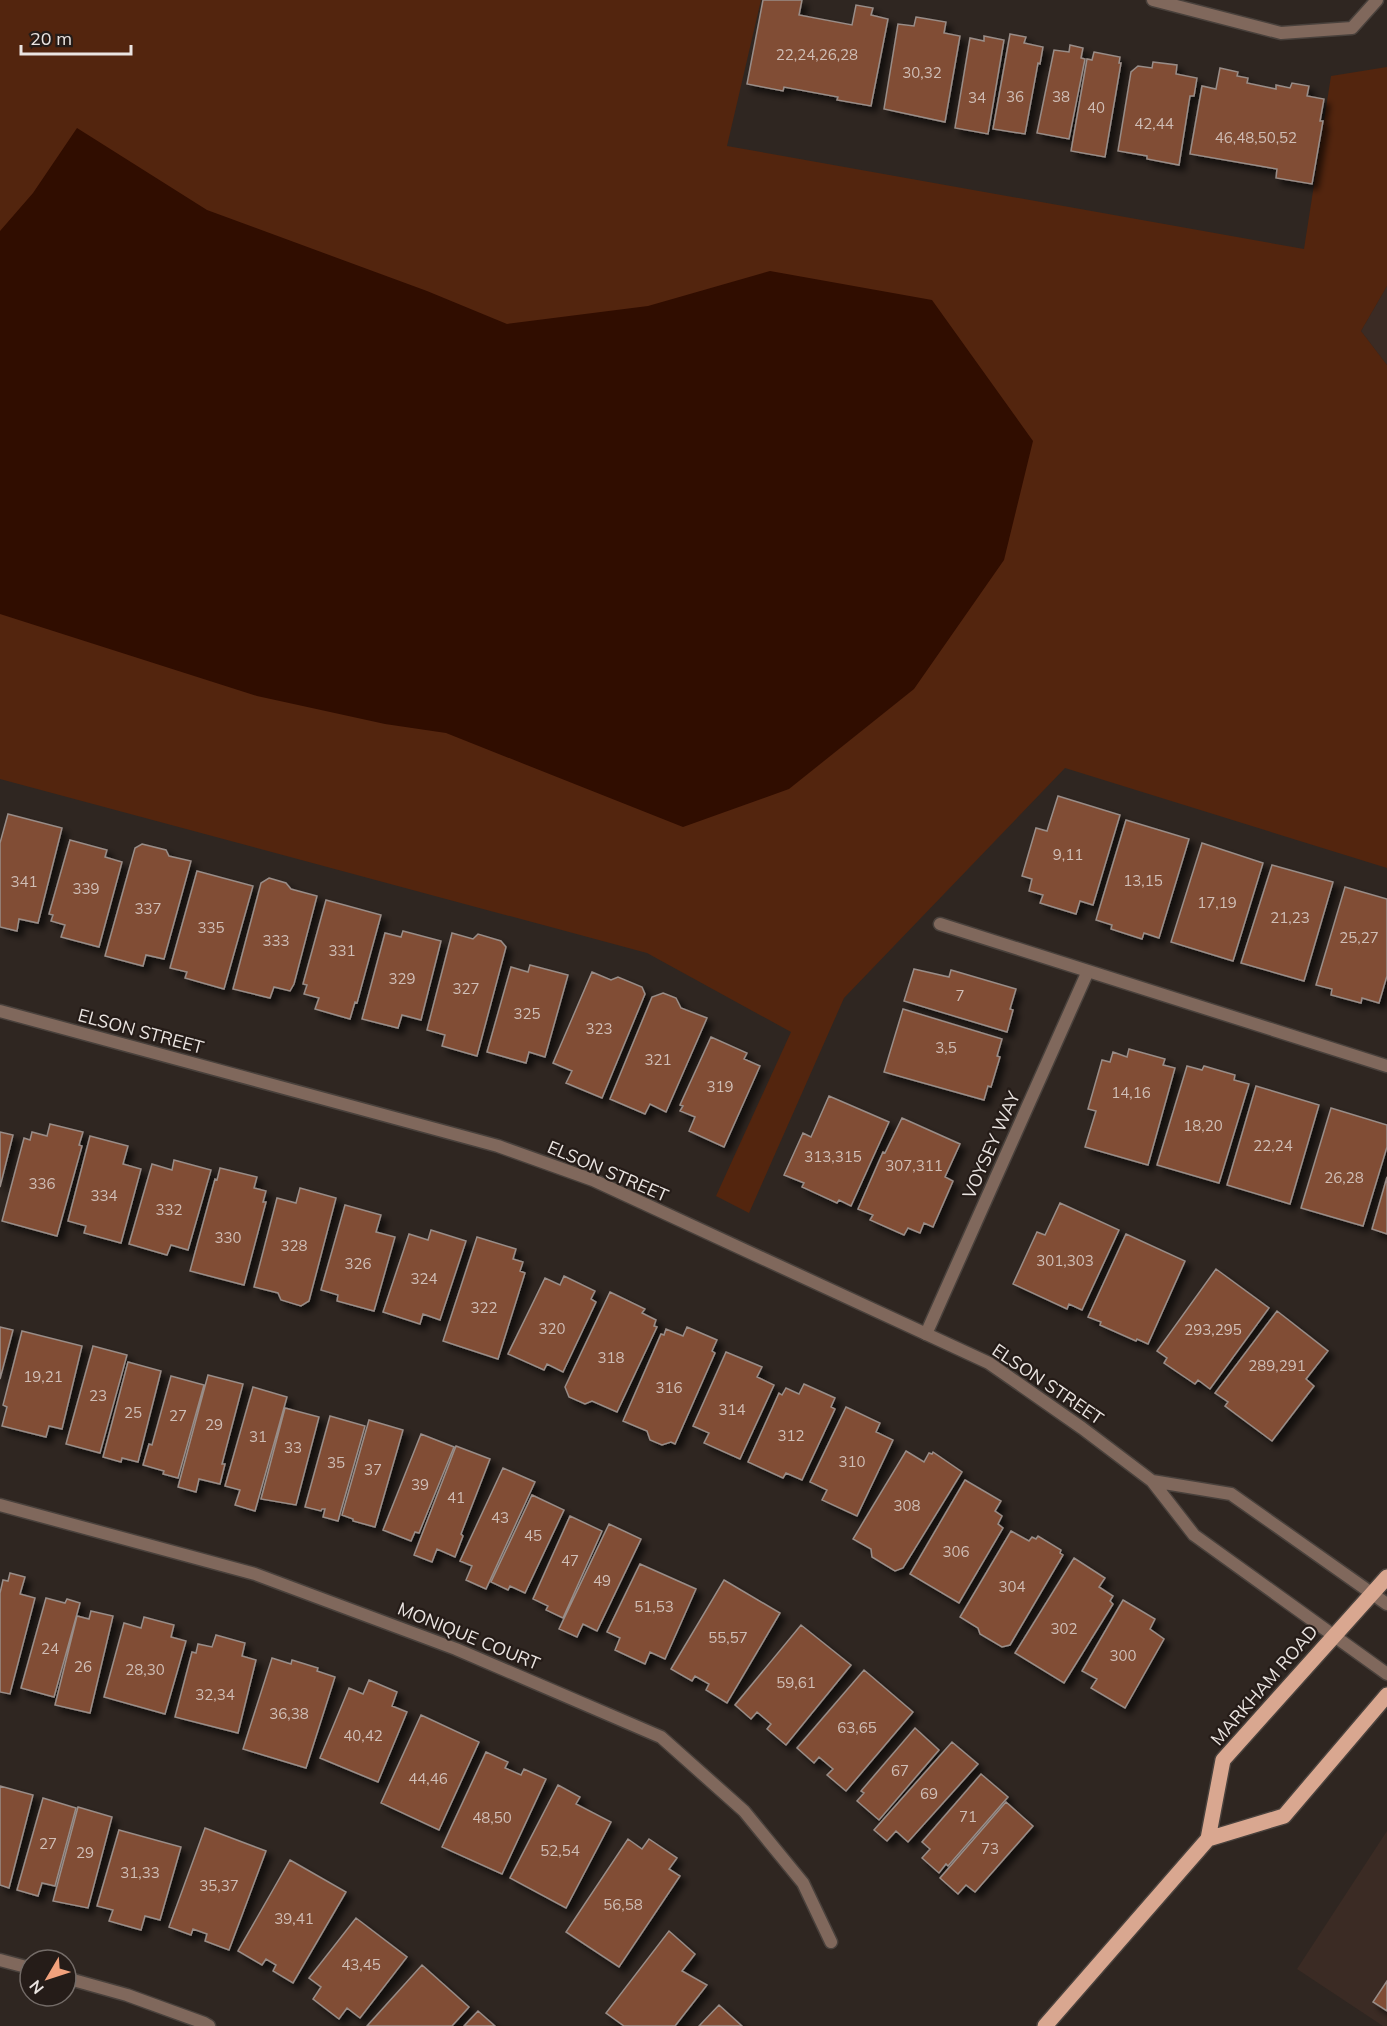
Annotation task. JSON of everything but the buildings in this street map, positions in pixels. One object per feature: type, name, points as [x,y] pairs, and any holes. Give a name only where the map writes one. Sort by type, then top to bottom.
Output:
[{"type":"main road","name":"MARKHAM ROAD","points":[[1208,1839],[1223,1760],[1387,1577]]},
{"type":"main road","points":[[1045,2026],[1208,1839],[1284,1816],[1387,1695]]},
{"type":"street","points":[[1153,0],[1281,33],[1352,28],[1377,0]]},
{"type":"street","points":[[940,924],[1387,1066]]},
{"type":"street","name":"VOYSEY WAY","points":[[926,1334],[1088,971]]},
{"type":"street","name":"ELSON STREET","points":[[0,1011],[498,1146],[593,1180],[989,1363],[1082,1428],[1152,1481],[1194,1535],[1387,1674]]},
{"type":"street","name":"ELSON STREET","points":[[1152,1481],[1231,1494],[1387,1604]]},
{"type":"street","name":"MONIQUE COURT","points":[[0,1505],[255,1574],[456,1648],[661,1737],[744,1811],[802,1883],[831,1942]]},
{"type":"street","points":[[0,1960],[18,1965]]},
{"type":"street","points":[[78,1981],[127,1995],[209,2026]]},
{"type":"shaded area","points":[[0,0],[761,0],[727,146],[1304,249],[1331,76],[1387,67],[1387,286],[1361,331],[1387,365],[1387,868],[1065,768],[844,998],[749,1213],[716,1196],[791,1032],[647,953],[0,779]]},
{"type":"shaded area","points":[[77,128],[207,210],[427,291],[507,324],[648,306],[770,271],[932,300],[1033,441],[1004,560],[914,689],[789,789],[683,827],[446,733],[385,724],[257,696],[0,614],[0,231],[33,193]]},
{"type":"shaded area","points":[[1387,286],[1387,365],[1361,331]]},
{"type":"shaded area","points":[[1387,1831],[1387,2026],[1383,2026],[1297,1969]]}]
